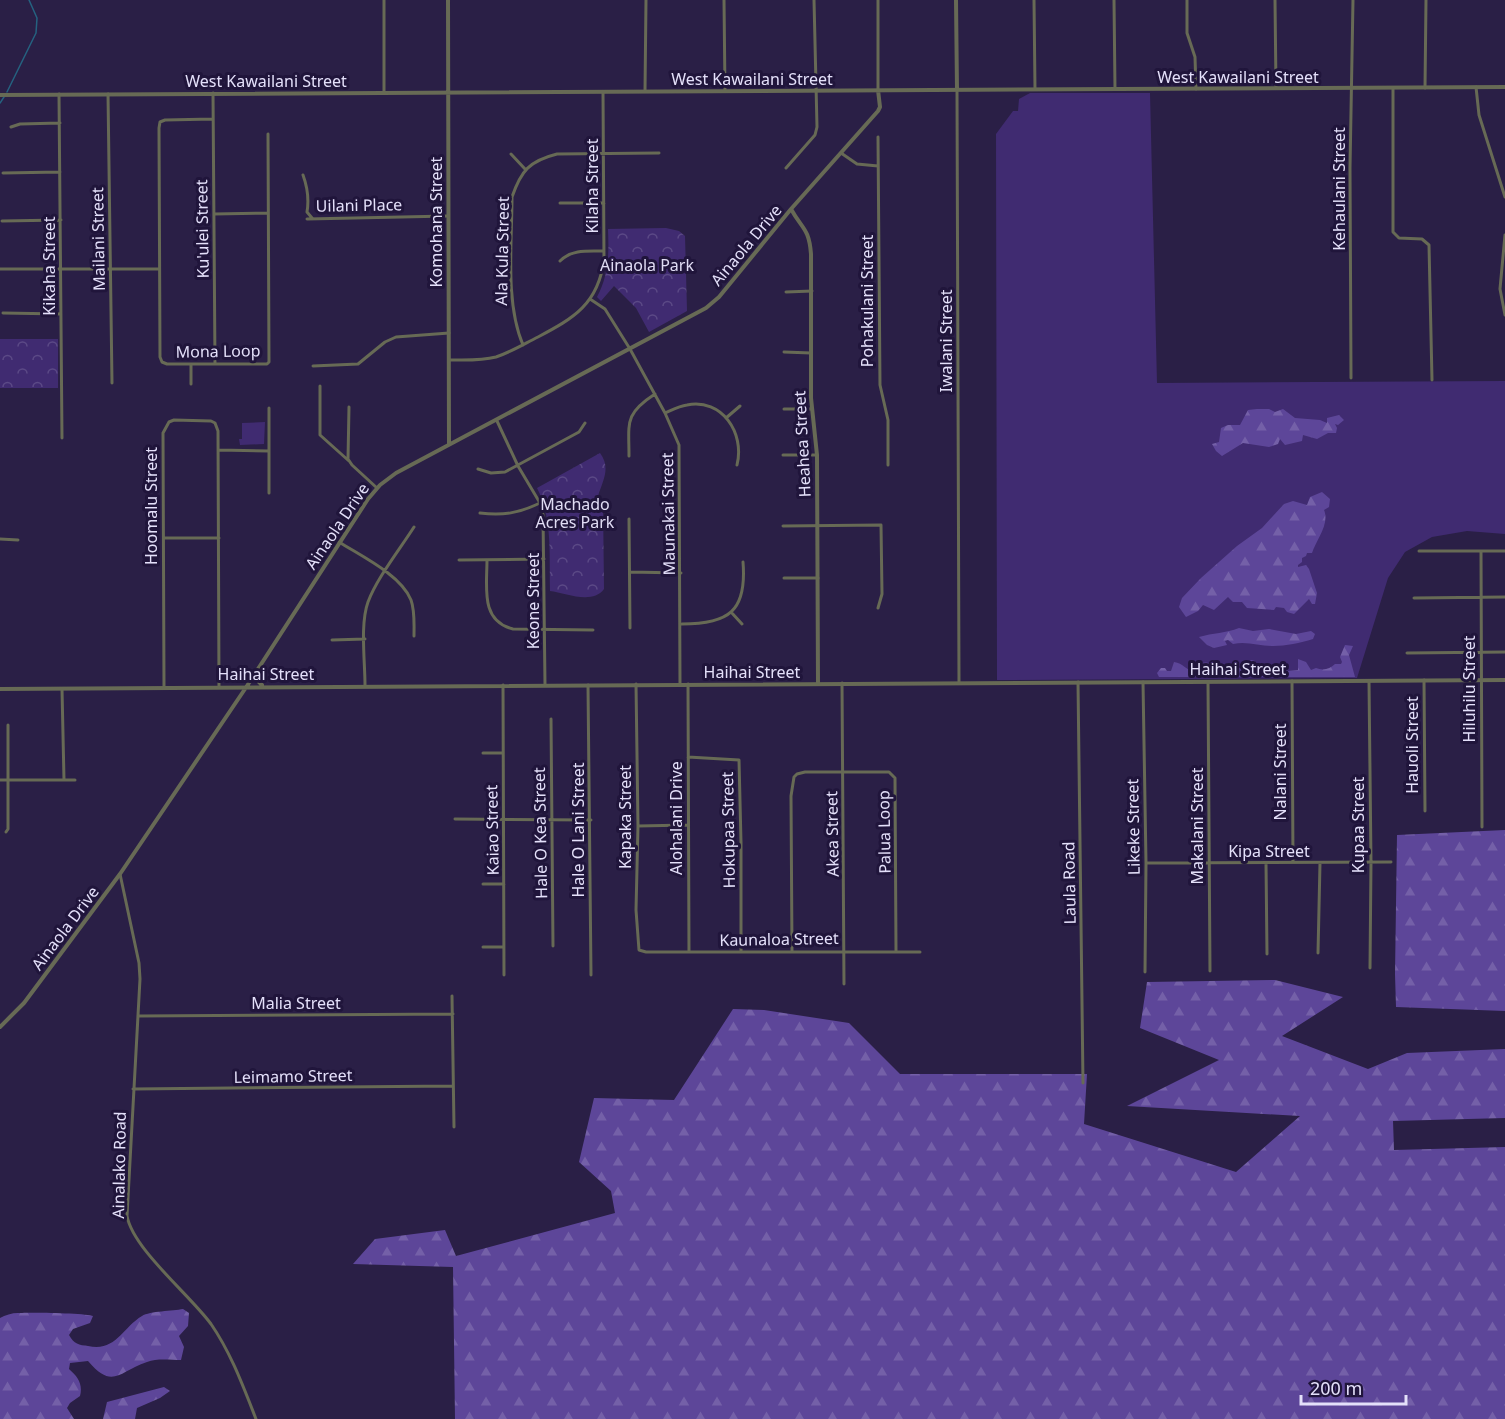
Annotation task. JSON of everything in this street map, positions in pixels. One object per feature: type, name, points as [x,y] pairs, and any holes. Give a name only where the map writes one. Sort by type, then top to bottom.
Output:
[{"type":"street","points":[[384,0],[384,92]]},
{"type":"street","name":"Komohana Street","points":[[448,0],[449,444]]},
{"type":"street","points":[[645,92],[646,0]]},
{"type":"street","points":[[724,0],[725,91]]},
{"type":"street","points":[[786,168],[815,135],[817,118],[814,0]]},
{"type":"street","points":[[878,0],[878,90]]},
{"type":"street","name":"Iwalani Street","points":[[956,0],[959,683]]},
{"type":"street","points":[[1034,0],[1035,90]]},
{"type":"street","points":[[1114,0],[1115,89]]},
{"type":"street","points":[[1187,0],[1187,33],[1195,57],[1196,89]]},
{"type":"street","points":[[1275,0],[1276,89]]},
{"type":"street","name":"Kehaulani Street","points":[[1351,378],[1353,0]]},
{"type":"street","points":[[1425,88],[1426,0]]},
{"type":"street","points":[[1476,87],[1479,115],[1505,197]]},
{"type":"street","name":"West Kawailani Street","points":[[0,95],[1505,87]]},
{"type":"street","points":[[1393,88],[1393,232],[1399,238],[1422,239],[1430,245],[1432,380]]},
{"type":"street","name":"Ainaola Drive","points":[[0,1027],[24,1003],[120,874],[377,488],[396,473],[449,444],[497,421],[706,308],[719,297],[791,209],[878,111],[880,107],[878,90]]},
{"type":"street","name":"Kilaha Street","points":[[450,360],[495,357],[523,345],[568,321],[581,311],[590,299],[602,274],[604,252],[603,92]]},
{"type":"street","name":"Ku'ulei Street","points":[[213,93],[215,364]]},
{"type":"street","name":"Kikaha Street","points":[[59,94],[62,438]]},
{"type":"street","name":"Mailani Street","points":[[108,94],[112,383]]},
{"type":"street","name":"Mona Loop","points":[[213,119],[160,122],[160,357],[162,362],[167,364],[267,364],[269,362],[268,134]]},
{"type":"street","points":[[10,127],[20,124],[60,123]]},
{"type":"street","name":"Pohakulani Street","points":[[878,137],[880,386],[888,420],[888,465]]},
{"type":"street","points":[[511,154],[525,169],[543,157],[557,154],[659,153]]},
{"type":"street","points":[[841,153],[857,164],[878,165]]},
{"type":"street","name":"Ala Kula Street","points":[[523,345],[517,330],[513,308],[512,197],[525,169]]},
{"type":"street","points":[[3,172],[60,172]]},
{"type":"street","points":[[303,175],[308,201],[307,212],[314,219]]},
{"type":"street","points":[[560,203],[604,203]]},
{"type":"street","name":"Heahea Street","points":[[791,209],[808,236],[811,254],[812,409],[817,455],[818,683]]},
{"type":"street","points":[[214,214],[268,213]]},
{"type":"street","name":"Uilani Place","points":[[307,219],[448,216]]},
{"type":"street","points":[[2,221],[61,220]]},
{"type":"street","points":[[1505,235],[1500,289],[1505,315]]},
{"type":"street","points":[[560,261],[566,255],[576,252],[604,252]]},
{"type":"street","points":[[0,269],[159,269]]},
{"type":"street","points":[[786,292],[812,291]]},
{"type":"street","name":"Maunakai Street","points":[[590,299],[605,309],[630,349],[677,437],[680,454],[682,624],[680,684]]},
{"type":"street","points":[[3,313],[61,314]]},
{"type":"street","points":[[312,366],[358,364],[385,342],[396,337],[449,333]]},
{"type":"street","points":[[784,352],[811,353]]},
{"type":"street","points":[[191,364],[191,384]]},
{"type":"street","points":[[320,386],[320,435],[377,488]]},
{"type":"street","points":[[629,456],[630,419],[637,407],[655,394]]},
{"type":"street","points":[[665,413],[688,405],[699,405],[710,407],[726,417],[739,439],[737,465]]},
{"type":"street","points":[[726,417],[740,406]]},
{"type":"street","points":[[349,407],[348,452],[350,462]]},
{"type":"street","points":[[269,408],[270,493]]},
{"type":"street","points":[[784,409],[812,409]]},
{"type":"street","name":"Hoomalu Street","points":[[164,687],[163,433],[165,427],[174,420],[211,421],[217,427],[219,450],[219,686]]},
{"type":"street","name":"Keone Street","points":[[497,421],[518,466],[540,503],[544,528],[545,685]]},
{"type":"street","points":[[478,469],[498,473],[518,466],[579,432],[585,423]]},
{"type":"street","points":[[219,450],[269,451]]},
{"type":"street","points":[[783,455],[817,455]]},
{"type":"street","points":[[480,513],[508,515],[522,512],[540,503]]},
{"type":"street","points":[[629,519],[630,628]]},
{"type":"street","points":[[783,526],[881,525],[882,594],[878,608]]},
{"type":"street","points":[[365,685],[365,618],[368,604],[385,572],[414,527]]},
{"type":"street","points":[[164,538],[219,538]]},
{"type":"street","points":[[0,539],[18,540]]},
{"type":"street","points":[[339,542],[400,582],[411,601],[414,612],[414,636]]},
{"type":"street","points":[[1419,551],[1505,551]]},
{"type":"street","name":"Hiluhilu Street","points":[[1480,551],[1482,827]]},
{"type":"street","points":[[459,560],[544,559]]},
{"type":"street","points":[[487,560],[487,602],[493,618],[508,628],[593,630]]},
{"type":"street","points":[[682,624],[709,623],[731,612],[743,592],[743,562]]},
{"type":"street","points":[[630,572],[681,573]]},
{"type":"street","points":[[784,578],[818,579]]},
{"type":"street","points":[[1414,598],[1505,597]]},
{"type":"street","points":[[731,612],[742,624]]},
{"type":"street","points":[[332,640],[365,639]]},
{"type":"street","points":[[1407,653],[1505,652]]},
{"type":"street","points":[[255,672],[257,680],[263,686]]},
{"type":"street","name":"Hauoli Street","points":[[1424,680],[1425,811]]},
{"type":"street","name":"Haihai Street","points":[[0,689],[365,685],[1505,680]]},
{"type":"street","name":"Nalani Street","points":[[1292,681],[1293,863]]},
{"type":"street","name":"Kupaa Street","points":[[1369,681],[1370,968]]},
{"type":"street","name":"Laula Road","points":[[1078,682],[1083,1083]]},
{"type":"street","name":"Likeke Street","points":[[1143,682],[1146,863],[1144,972]]},
{"type":"street","name":"Makalani Street","points":[[1208,682],[1209,971]]},
{"type":"street","name":"Akea Street","points":[[842,683],[844,984]]},
{"type":"street","name":"Kapaka Street","points":[[636,684],[638,826],[636,910],[639,950]]},
{"type":"street","name":"Alohalani Drive","points":[[688,684],[689,952]]},
{"type":"street","name":"Kaiao Street","points":[[503,685],[504,975]]},
{"type":"street","name":"Hale O Lani Street","points":[[588,685],[591,975]]},
{"type":"street","points":[[62,688],[64,780]]},
{"type":"street","name":"Hale O Kea Street","points":[[551,719],[553,946]]},
{"type":"street","points":[[6,832],[8,829],[8,725]]},
{"type":"street","points":[[483,753],[503,753]]},
{"type":"street","name":"Hokupaa Street","points":[[688,757],[739,760],[741,951]]},
{"type":"street","name":"Palua Loop","points":[[792,951],[792,782],[797,774],[805,772],[889,772],[895,778],[896,951]]},
{"type":"street","points":[[0,780],[75,780]]},
{"type":"street","points":[[455,819],[591,820]]},
{"type":"street","points":[[638,826],[688,825]]},
{"type":"street","name":"Kipa Street","points":[[1146,863],[1391,862]]},
{"type":"street","points":[[1266,863],[1267,954]]},
{"type":"street","points":[[1318,953],[1320,863]]},
{"type":"street","name":"Ainalako Road","points":[[120,874],[139,963],[139,1016],[128,1224],[141,1244],[210,1322],[226,1349],[256,1419]]},
{"type":"street","points":[[483,884],[504,884]]},
{"type":"street","points":[[483,947],[504,947]]},
{"type":"street","name":"Kaunaloa Street","points":[[639,950],[646,952],[844,950],[920,952]]},
{"type":"street","points":[[452,996],[454,1127]]},
{"type":"street","name":"Malia Street","points":[[139,1016],[453,1014]]},
{"type":"street","name":"Leimamo Street","points":[[134,1089],[453,1086]]},
{"type":"green space","points":[[1030,93],[1150,93],[1157,383],[1505,381],[1505,534],[1467,531],[1432,537],[1405,552],[1388,578],[1357,678],[997,680],[996,134],[1013,111],[1018,111],[1019,99]]},
{"type":"green space","name":"Ainaola Park","points":[[666,228],[679,231],[685,236],[687,311],[649,332],[636,308],[614,286],[601,301],[597,297],[606,272],[608,229]]},
{"type":"green space","points":[[0,339],[58,339],[58,388],[0,388]]},
{"type":"green space","points":[[1269,409],[1275,412],[1283,409],[1295,418],[1320,420],[1327,423],[1327,418],[1339,415],[1344,420],[1338,425],[1335,424],[1336,433],[1328,433],[1317,439],[1303,435],[1302,441],[1285,445],[1280,439],[1278,444],[1269,447],[1243,443],[1222,456],[1216,451],[1212,444],[1219,442],[1221,428],[1228,425],[1240,425],[1248,410]]},
{"type":"green space","points":[[265,422],[264,444],[240,445],[242,423]]},
{"type":"green space","name":"Machado Acres Park","points":[[600,453],[606,469],[598,496],[603,503],[604,589],[599,594],[586,597],[550,591],[548,525],[537,488]]},
{"type":"green space","points":[[1322,492],[1330,499],[1329,507],[1324,510],[1324,526],[1312,553],[1307,553],[1298,565],[1298,567],[1306,565],[1309,569],[1317,593],[1315,604],[1312,604],[1309,599],[1294,614],[1287,612],[1284,608],[1276,607],[1274,610],[1247,608],[1242,602],[1233,602],[1228,597],[1214,610],[1203,605],[1198,611],[1186,617],[1179,607],[1182,598],[1201,578],[1237,546],[1262,528],[1284,504],[1293,501],[1307,505],[1310,497]]},
{"type":"green space","points":[[1239,628],[1253,631],[1269,629],[1296,634],[1311,631],[1315,634],[1313,639],[1288,645],[1233,644],[1228,640],[1225,641],[1227,645],[1214,648],[1199,637]]},
{"type":"green space","points":[[1345,645],[1353,646],[1349,655],[1355,677],[1159,677],[1157,673],[1161,668],[1171,671],[1174,662],[1198,671],[1197,667],[1203,663],[1209,663],[1220,669],[1226,665],[1240,668],[1251,660],[1263,667],[1280,670],[1283,668],[1288,671],[1298,670],[1298,659],[1306,662],[1311,670],[1324,669],[1341,664],[1340,657]]},
{"type":"green space","points":[[1505,830],[1505,1011],[1396,1007],[1397,835]]},
{"type":"green space","points":[[1275,980],[1343,997],[1282,1036],[1368,1069],[1407,1053],[1505,1049],[1505,1118],[1393,1121],[1394,1150],[1505,1147],[1505,1419],[455,1419],[453,1267],[353,1264],[375,1239],[445,1230],[456,1256],[615,1213],[611,1191],[579,1162],[594,1098],[674,1100],[733,1009],[764,1010],[849,1023],[900,1074],[1087,1074],[1084,1124],[1236,1172],[1300,1116],[1127,1106],[1219,1060],[1140,1028],[1147,982]]},
{"type":"green space","points":[[183,1309],[189,1313],[188,1326],[179,1336],[184,1347],[181,1360],[151,1361],[110,1377],[97,1370],[88,1361],[70,1363],[69,1369],[77,1378],[81,1388],[80,1396],[67,1408],[74,1419],[0,1419],[0,1318],[24,1313],[70,1313],[93,1316],[90,1323],[73,1329],[69,1335],[77,1344],[98,1347],[105,1346],[118,1338],[135,1321],[146,1314]]},
{"type":"green space","points":[[164,1387],[170,1391],[137,1408],[135,1419],[103,1419],[107,1402]]},
{"type":"waterway","points":[[7,92],[36,33],[37,18],[29,0]]},
{"type":"waterway","points":[[0,103],[4,97]]}]
